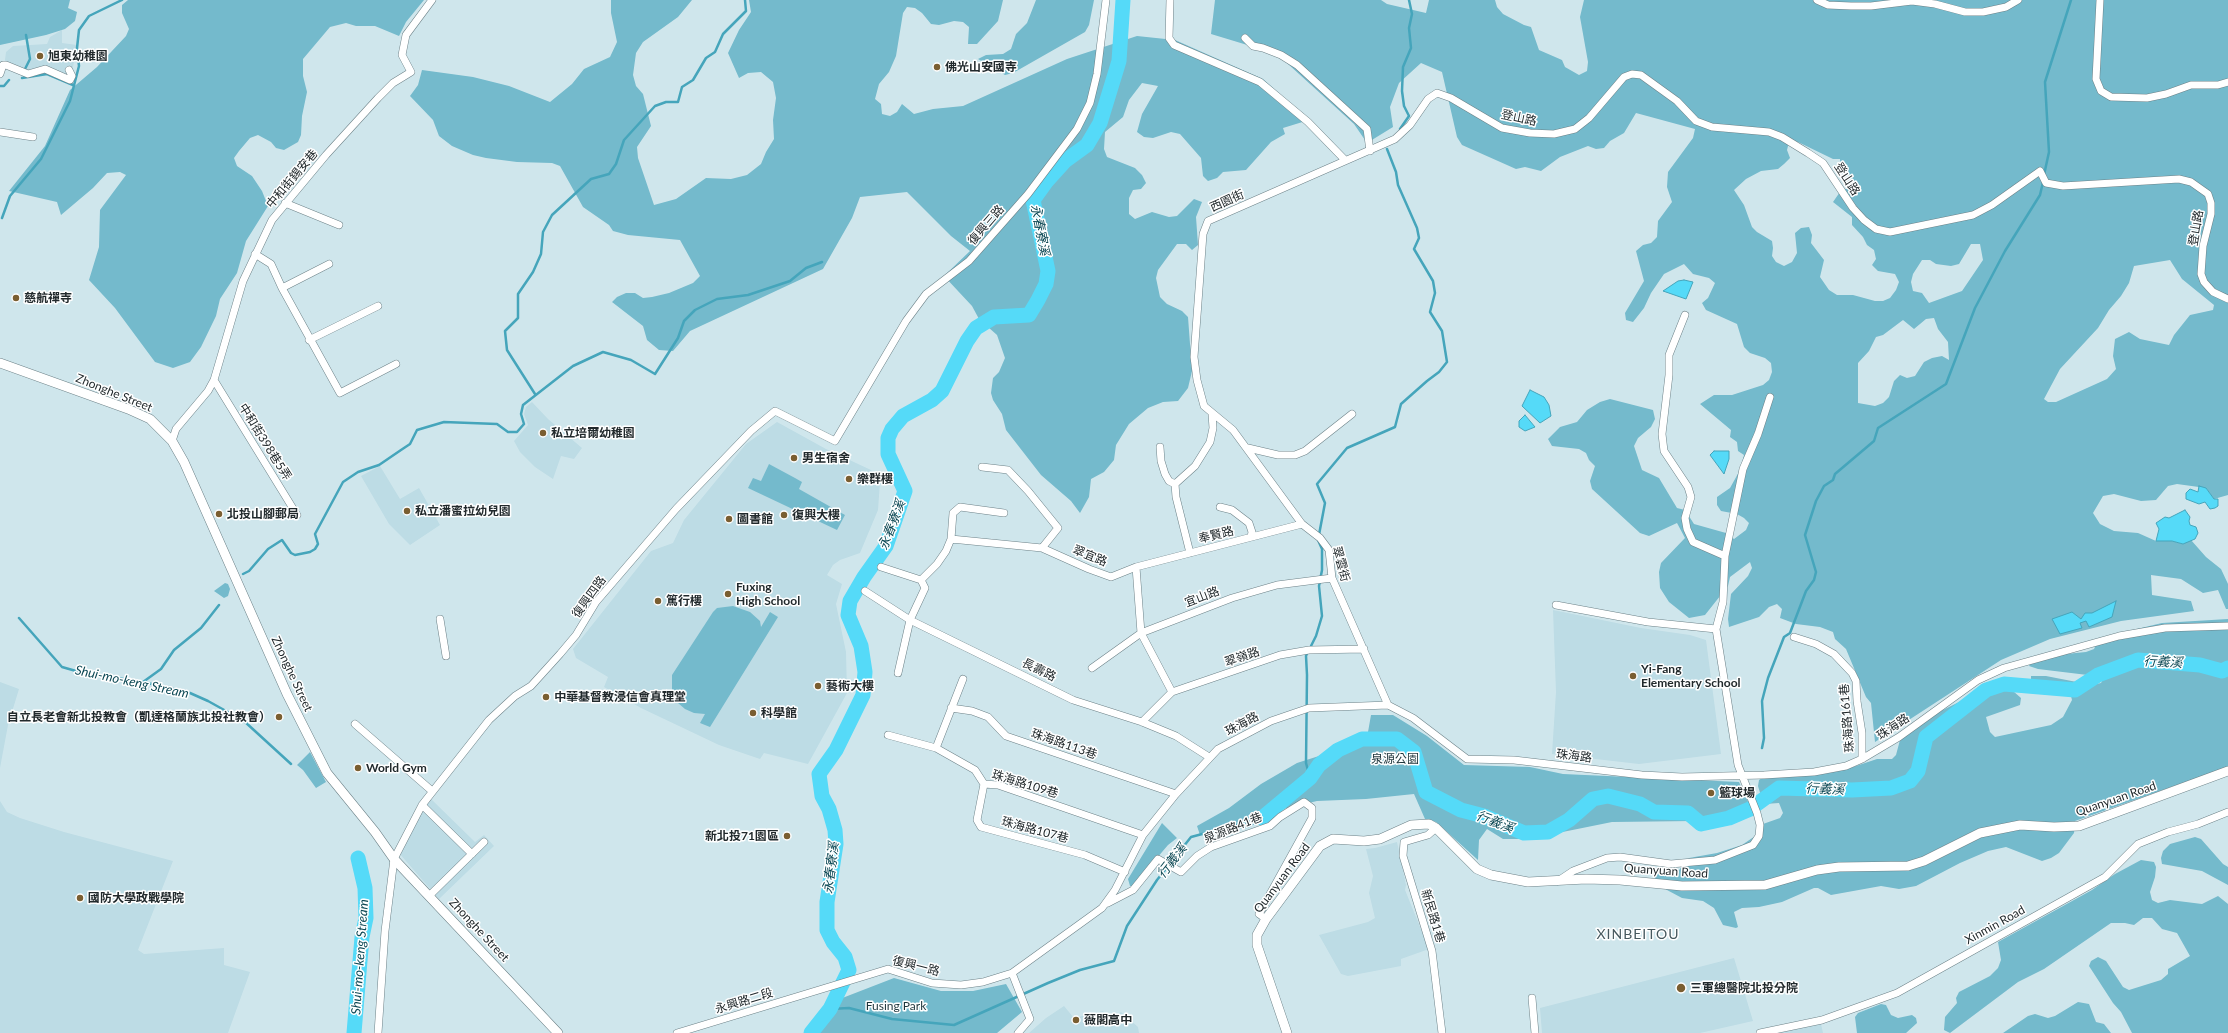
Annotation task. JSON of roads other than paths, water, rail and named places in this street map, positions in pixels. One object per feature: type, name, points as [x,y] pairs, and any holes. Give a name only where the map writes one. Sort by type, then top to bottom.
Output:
[{"type":"street","name":"中和街錫安巷","points":[[172,441],[176,429],[208,391],[214,380],[243,281],[272,220],[285,203],[378,98],[393,83],[411,72],[402,55],[406,35],[432,0]]},
{"type":"street","name":"復興三路","points":[[835,441],[906,321],[926,294],[969,261],[1028,194],[1077,129],[1090,103],[1097,74],[1106,0]]},
{"type":"street","points":[[1170,0],[1170,42],[1178,48],[1207,61],[1260,82],[1308,122],[1345,160]]},
{"type":"street","points":[[1817,0],[1828,5],[1851,6],[1871,6],[1912,1],[1935,4],[1965,12],[2006,7],[2018,0]]},
{"type":"street","points":[[2100,0],[2096,79],[2102,91],[2111,98],[2147,98],[2166,94],[2191,85],[2228,82]]},
{"type":"street","points":[[1245,38],[1253,46],[1281,55],[1296,65],[1314,81],[1367,129],[1370,151]]},
{"type":"street","points":[[0,74],[3,65],[6,64],[28,74],[45,69],[70,80],[72,76],[69,70]]},
{"type":"street","name":"登山路","points":[[1370,151],[1395,139],[1410,125],[1428,99],[1437,93],[1456,101],[1502,128],[1530,134],[1554,134],[1575,129],[1590,118],[1624,77],[1632,74],[1641,76],[1677,101],[1696,120],[1712,127],[1769,132],[1782,137],[1823,162],[1853,208],[1876,229],[1890,232],[1973,215],[1992,205],[2040,171],[2046,183],[2062,186],[2174,178],[2196,185],[2208,194],[2211,203],[2211,214],[2203,246],[2201,274],[2204,282],[2213,292],[2228,299]]},
{"type":"street","points":[[0,132],[33,137]]},
{"type":"street","name":"西園街","points":[[1212,414],[1204,406],[1197,380],[1194,357],[1203,234],[1208,221],[1359,153],[1370,151]]},
{"type":"street","points":[[285,203],[339,225]]},
{"type":"street","points":[[255,254],[271,264],[282,288],[340,393],[396,364]]},
{"type":"street","points":[[282,288],[329,264]]},
{"type":"street","points":[[310,340],[378,306]]},
{"type":"street","points":[[1685,315],[1669,355],[1669,375],[1662,434],[1664,451],[1688,487],[1691,497],[1685,518],[1687,529],[1693,542],[1725,556]]},
{"type":"street","name":"Zhonghe Street","points":[[0,363],[128,409],[150,419],[172,441],[184,462],[287,694],[320,761],[394,859],[430,895],[558,1033]]},
{"type":"street","name":"中和街398巷5弄","points":[[214,380],[298,515]]},
{"type":"street","points":[[1558,881],[1573,871],[1607,858],[1620,857],[1671,864],[1715,860],[1753,845],[1759,836],[1760,825],[1757,813],[1751,794],[1738,765],[1716,629],[1723,602],[1725,556],[1743,469],[1758,434],[1770,397]]},
{"type":"street","name":"復興四路","points":[[394,859],[422,805],[489,720],[515,696],[531,686],[576,635],[596,602],[606,590],[676,509],[751,431],[775,410],[835,441]]},
{"type":"street","points":[[1175,484],[1195,466],[1210,442],[1213,428],[1212,414]]},
{"type":"street","name":"翠雲街","points":[[1212,414],[1233,430],[1248,448],[1302,524],[1320,538],[1329,550],[1332,578],[1388,705]]},
{"type":"street","points":[[1248,448],[1278,455],[1295,455],[1305,451],[1352,414]]},
{"type":"street","points":[[1160,447],[1165,474],[1169,481],[1175,484]]},
{"type":"street","points":[[982,467],[1008,470],[1028,491],[1058,528],[1042,548]]},
{"type":"street","points":[[1175,484],[1176,497],[1190,553]]},
{"type":"street","points":[[921,580],[937,564],[951,539],[953,513],[960,507],[1004,513]]},
{"type":"street","points":[[1220,507],[1232,510],[1249,523],[1252,532],[1251,537]]},
{"type":"street","name":"奉賢路","points":[[1136,567],[1302,524]]},
{"type":"street","name":"翠宜路","points":[[951,539],[1042,548],[1089,569],[1111,576],[1136,567]]},
{"type":"street","points":[[881,566],[921,580],[925,588],[910,620],[898,673]]},
{"type":"street","points":[[1136,567],[1141,633],[1172,692]]},
{"type":"street","name":"宜山路","points":[[1092,668],[1141,633],[1232,598],[1277,585],[1332,578]]},
{"type":"street","name":"長壽路","points":[[865,591],[910,620],[1073,700],[1142,722],[1176,736],[1209,757]]},
{"type":"street","points":[[1556,605],[1648,622],[1716,629]]},
{"type":"street","points":[[440,619],[446,656]]},
{"type":"street","name":"珠海路","points":[[1012,973],[1085,922],[1106,904],[1126,872],[1142,835],[1176,794],[1218,748],[1271,721],[1309,708],[1388,705],[1413,718],[1467,759],[1514,760],[1642,775],[1682,777],[1814,772],[1846,766],[1862,760],[1899,737],[1978,680],[2004,668],[2119,636],[2165,628],[2228,626]]},
{"type":"street","name":"珠海路161巷","points":[[1794,637],[1816,644],[1834,654],[1852,673],[1856,681],[1857,701],[1862,732],[1862,760]]},
{"type":"street","name":"翠嶺路","points":[[1142,722],[1172,692],[1280,655],[1309,650],[1364,649]]},
{"type":"street","points":[[936,748],[963,679]]},
{"type":"street","name":"珠海路113巷","points":[[951,708],[972,711],[988,717],[1006,736],[1176,794]]},
{"type":"street","points":[[355,724],[432,791]]},
{"type":"street","name":"珠海路109巷","points":[[888,735],[936,748],[975,770],[984,784],[998,785],[1142,835]]},
{"type":"street","name":"Quanyuan Road","points":[[1287,1033],[1257,944],[1257,935],[1266,919],[1320,846],[1327,841],[1339,839],[1364,841],[1380,839],[1411,825],[1429,824],[1436,828],[1477,869],[1491,875],[1528,882],[1620,880],[1682,886],[1765,885],[1817,870],[1839,867],[1908,866],[1924,861],[1980,833],[2020,825],[2054,827],[2079,826],[2213,778],[2228,771]]},
{"type":"street","name":"珠海路107巷","points":[[984,784],[976,820],[981,827],[1085,855],[1126,872]]},
{"type":"street","name":"泉源路41巷","points":[[1106,904],[1133,890],[1158,859],[1181,872],[1197,856],[1211,847],[1270,826],[1280,817],[1304,802],[1312,808],[1312,818],[1259,914],[1266,919]]},
{"type":"street","points":[[422,805],[472,854]]},
{"type":"street","name":"Xinmin Road","points":[[1760,1033],[1822,1020],[1897,993],[2105,877],[2138,844],[2168,832],[2198,824],[2228,812]]},
{"type":"street","name":"新民路1巷","points":[[1436,828],[1428,835],[1404,842],[1403,856],[1432,952],[1442,1033]]},
{"type":"street","points":[[430,895],[484,842]]},
{"type":"street","points":[[378,1033],[385,931],[394,859]]},
{"type":"street","name":"復興一路","points":[[817,990],[888,969],[932,983],[961,985],[984,982],[1012,973]]},
{"type":"street","points":[[1012,973],[1030,1019],[1018,1033]]},
{"type":"street","name":"永興路二段","points":[[677,1033],[817,990]]},
{"type":"street","points":[[1532,998],[1535,1033]]},
{"type":"waterway","points":[[2,218],[10,196],[41,159],[70,101],[79,66],[77,48],[79,30],[89,16],[122,0]]},
{"type":"waterway","points":[[535,394],[507,350],[505,331],[518,318],[518,294],[533,272],[541,254],[543,232],[552,215],[591,179],[609,174],[616,164],[624,140],[655,106],[666,102],[678,102],[682,87],[693,80],[706,58],[715,52],[723,34],[746,11],[745,0]]},
{"type":"waterway","name":"永春寮溪","points":[[811,1033],[830,1009],[849,970],[845,957],[833,942],[827,930],[827,902],[836,844],[835,830],[829,809],[822,796],[819,774],[836,750],[863,695],[865,672],[861,646],[848,615],[850,601],[864,577],[886,546],[905,491],[888,454],[888,438],[892,429],[903,416],[932,400],[942,391],[967,341],[976,328],[994,317],[1029,315],[1038,300],[1046,284],[1048,271],[1033,200],[1046,182],[1065,161],[1087,145],[1100,123],[1119,61],[1123,0]]},
{"type":"waterway","points":[[1400,129],[1409,116],[1404,106],[1402,91],[1403,67],[1411,48],[1409,28],[1412,14],[1409,0]]},
{"type":"waterway","points":[[2044,175],[2049,152],[2045,82],[2071,0]]},
{"type":"waterway","points":[[24,71],[30,59],[26,35]]},
{"type":"waterway","points":[[22,78],[47,74],[73,85]]},
{"type":"waterway","points":[[0,86],[4,86],[9,80]]},
{"type":"waterway","points":[[1310,648],[1316,636],[1322,616],[1319,586],[1322,570],[1322,549],[1318,540],[1325,503],[1317,484],[1347,448],[1395,427],[1401,404],[1439,372],[1447,362],[1442,331],[1430,312],[1435,293],[1433,281],[1414,249],[1419,238],[1417,228],[1398,185],[1396,172],[1387,149]]},
{"type":"waterway","points":[[1762,748],[1764,738],[1762,701],[1768,678],[1784,637],[1790,633],[1806,591],[1814,580],[1816,572],[1805,535],[1816,501],[1824,486],[1833,480],[1835,474],[1874,441],[1878,428],[1946,384],[1975,308],[2005,251],[2040,195],[2043,182]]},
{"type":"waterway","points":[[243,574],[249,571],[268,549],[282,540],[291,553],[295,555],[310,552],[315,549],[318,544],[315,534],[343,482],[358,472],[379,465],[410,444],[417,430],[444,422],[497,424],[508,432],[517,432],[524,424],[521,414],[523,405],[573,366],[603,352],[631,360],[655,374],[678,338],[684,321],[695,310],[717,299],[748,295],[790,281],[806,268],[822,262]]},
{"type":"waterway","points":[[143,682],[161,669],[174,650],[201,628],[219,605]]},
{"type":"waterway","name":"Shui-mo-keng Stream","points":[[19,618],[62,667],[83,673],[143,682],[190,693],[244,721],[291,764]]},
{"type":"waterway","points":[[1307,653],[1306,763],[1310,778]]},
{"type":"waterway","name":"行義溪","points":[[1262,818],[1310,778],[1319,765],[1338,750],[1362,739],[1397,739],[1414,752],[1426,792],[1461,810],[1484,816],[1524,833],[1548,832],[1569,820],[1593,799],[1608,796],[1640,804],[1654,812],[1688,813],[1701,824],[1729,818],[1750,809],[1779,788],[1852,790],[1891,788],[1910,781],[1918,771],[1926,737],[1986,690],[2004,684],[2075,690],[2098,675],[2138,660],[2200,665],[2222,671],[2228,668]]},
{"type":"waterway","name":"行義溪","points":[[1750,804],[1750,809]]},
{"type":"waterway","name":"行義溪","points":[[830,1009],[849,1008],[892,1019],[954,1025],[1080,970],[1114,961],[1127,926],[1157,880],[1191,837],[1262,818]]},
{"type":"waterway","name":"Shui-mo-keng Stream","points":[[354,1033],[362,937],[366,918],[365,888],[358,858]]},
{"type":"place","name":"旭東幼稚園","points":[[40,56]]},
{"type":"place","name":"佛光山安國寺","points":[[937,67]]},
{"type":"place","name":"慈航禪寺","points":[[16,298]]},
{"type":"place","name":"私立培爾幼稚園","points":[[543,433]]},
{"type":"place","name":"男生宿舍","points":[[794,458]]},
{"type":"place","name":"樂群樓","points":[[849,479]]},
{"type":"place","name":"私立潘蜜拉幼兒園","points":[[407,511]]},
{"type":"place","name":"北投山腳郵局","points":[[219,514]]},
{"type":"place","name":"復興大樓","points":[[784,515]]},
{"type":"place","name":"圖書館","points":[[729,519]]},
{"type":"place","name":"Fuxing High School","points":[[728,594]]},
{"type":"place","name":"篤行樓","points":[[658,601]]},
{"type":"place","name":"Yi-Fang Elementary School","points":[[1633,676]]},
{"type":"place","name":"藝術大樓","points":[[818,686]]},
{"type":"place","name":"中華基督教浸信會真理堂","points":[[546,697]]},
{"type":"place","name":"科學館","points":[[753,713]]},
{"type":"place","name":"自立長老會新北投教會（凱達格蘭族北投社教會）","points":[[279,717]]},
{"type":"place","name":"World Gym","points":[[358,768]]},
{"type":"place","name":"籃球場","points":[[1711,793]]},
{"type":"place","name":"新北投71園區","points":[[787,836]]},
{"type":"place","name":"國防大學政戰學院","points":[[80,898]]},
{"type":"place","name":"三軍總醫院北投分院","points":[[1681,988]]},
{"type":"place","name":"薇閣高中","points":[[1076,1020]]},
{"type":"district","name":"XINBEITOU","points":[[1638,934]]},
{"type":"park label","name":"泉源公園","points":[[1395,759]]},
{"type":"park label","name":"Fusing Park","points":[[896,1006]]}]
